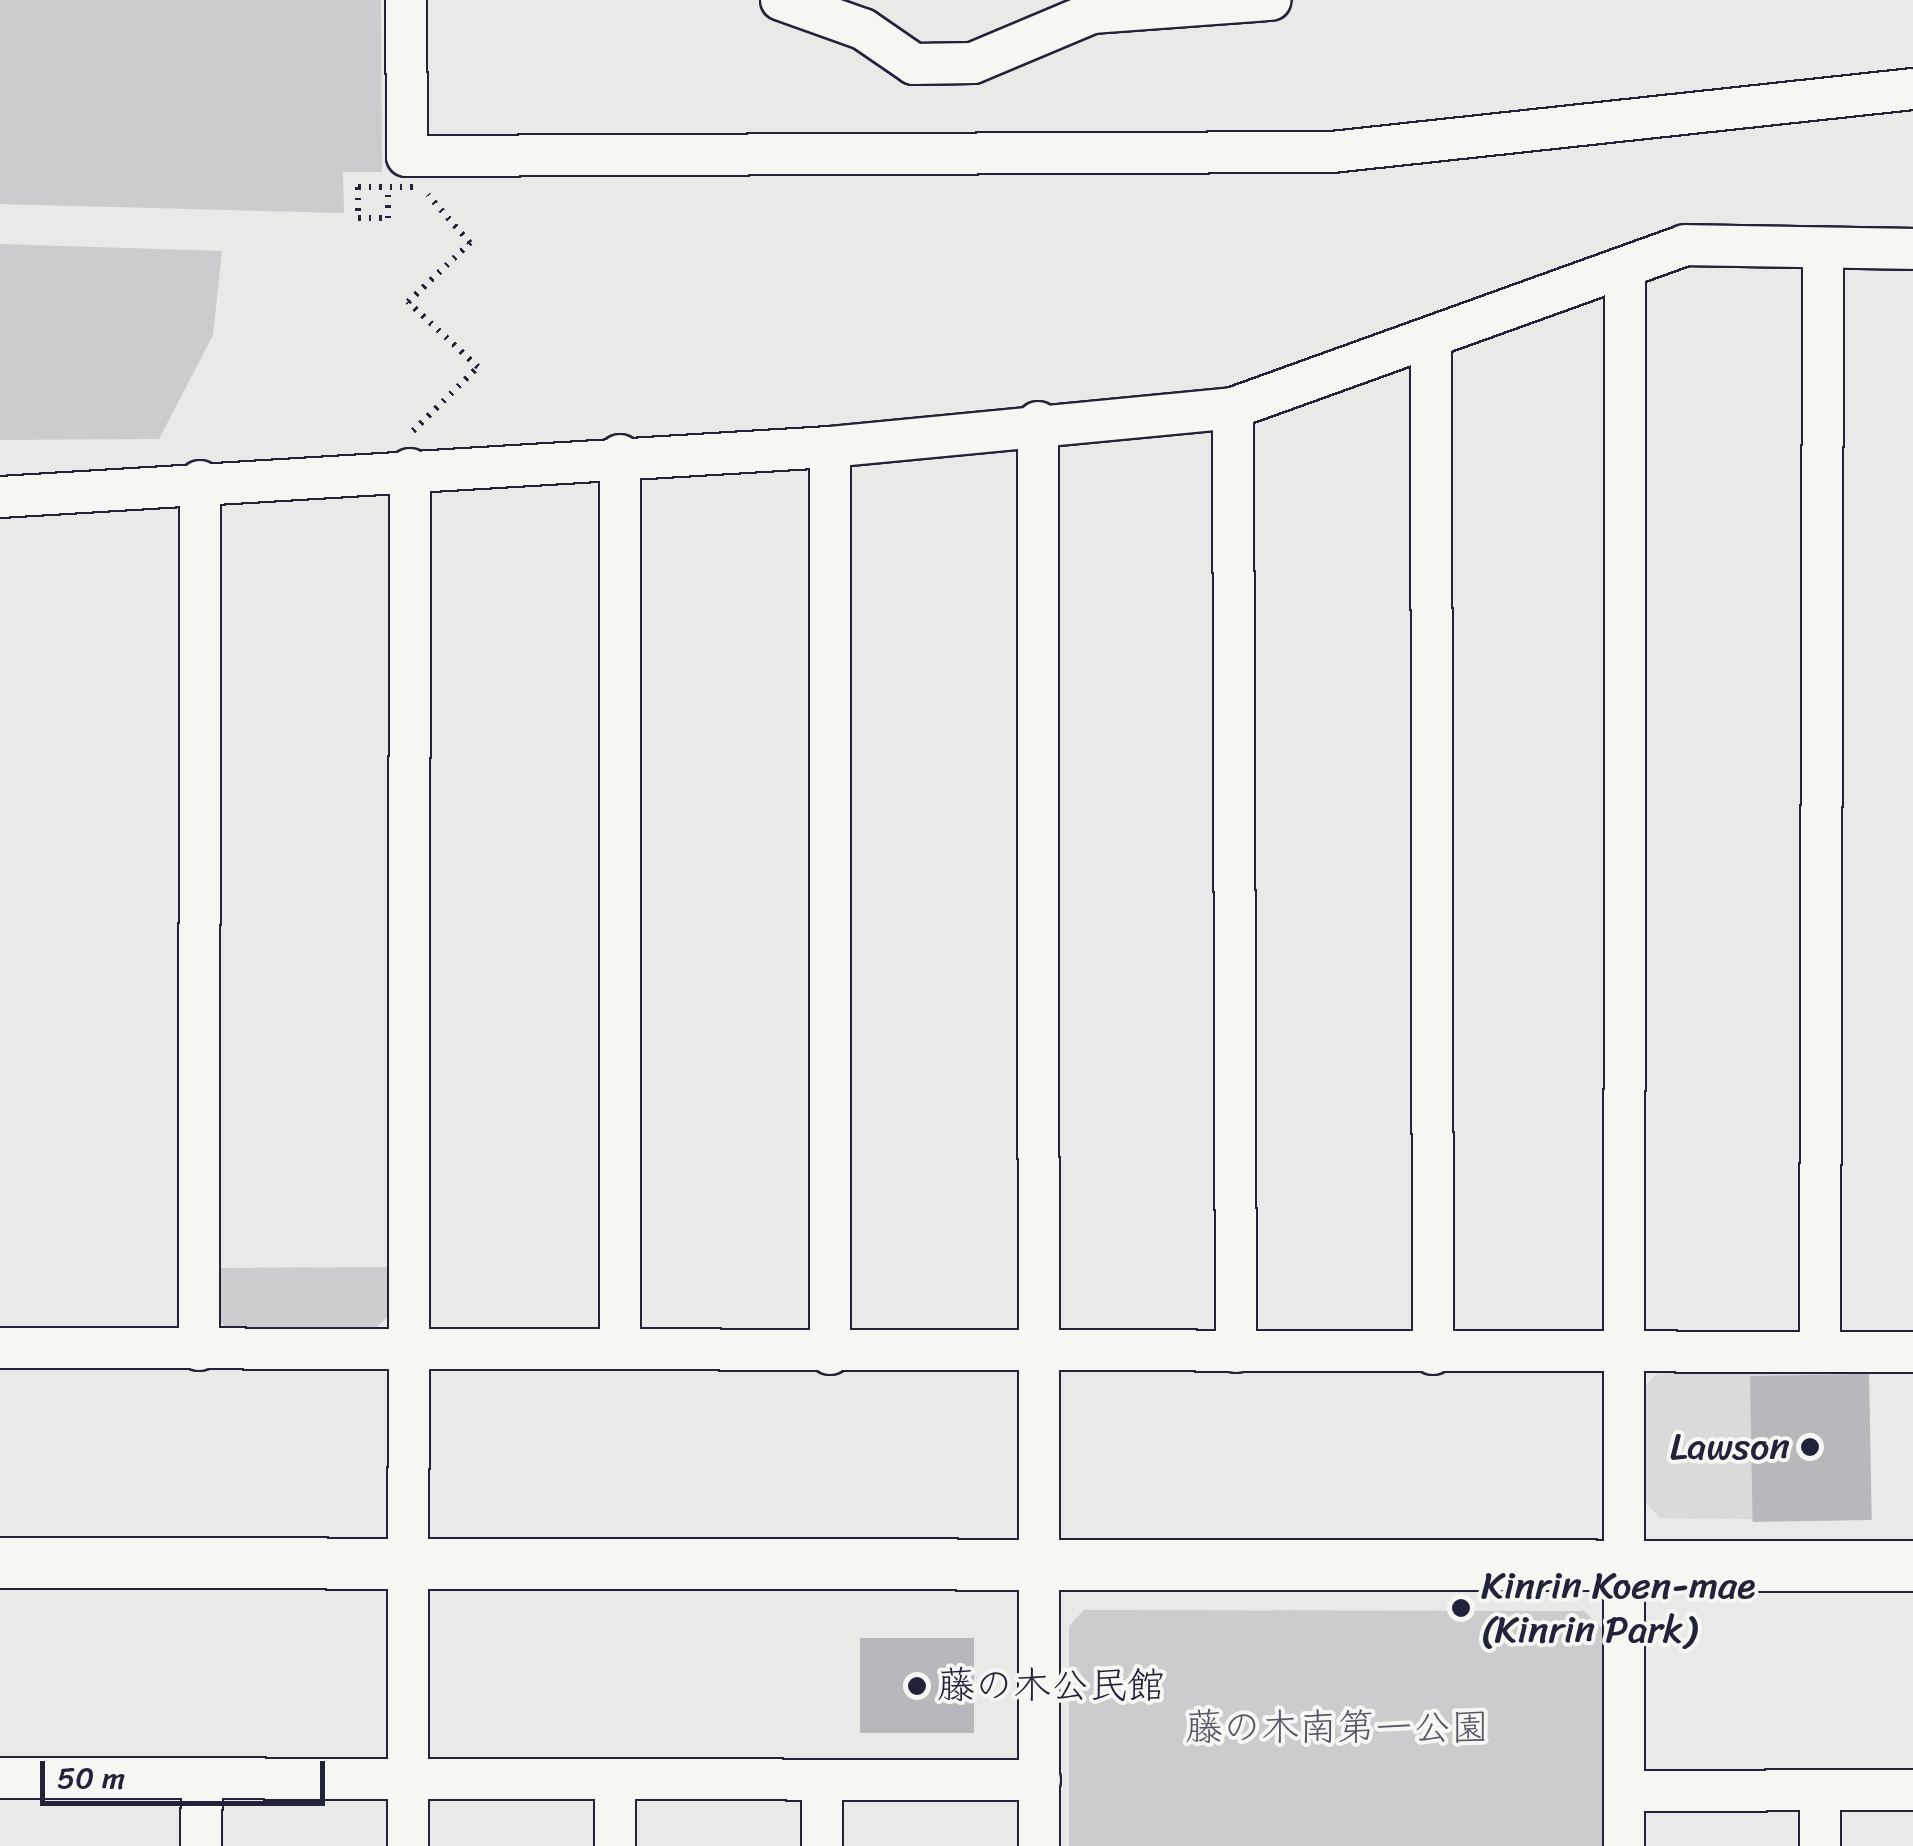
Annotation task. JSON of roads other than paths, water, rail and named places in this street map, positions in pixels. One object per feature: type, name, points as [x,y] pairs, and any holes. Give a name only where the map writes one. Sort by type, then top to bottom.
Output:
[{"type":"street","points":[[406,0],[413,171],[1332,152],[1913,89]]},
{"type":"street","points":[[782,0],[863,30],[914,64],[973,62],[1092,13],[1270,0]]},
{"type":"street","points":[[0,497],[620,455],[830,446],[1038,422],[1232,408],[1431,344],[1685,245],[1913,249]]},
{"type":"street","points":[[1820,1351],[1823,250]]},
{"type":"street","points":[[1624,1846],[1625,270]]},
{"type":"street","points":[[1431,344],[1433,1354]]},
{"type":"street","points":[[1232,408],[1236,1352]]},
{"type":"street","points":[[1038,422],[1039,1846]]},
{"type":"street","points":[[830,446],[830,1354]]},
{"type":"street","points":[[620,455],[620,1348]]},
{"type":"street","points":[[408,1846],[410,468]]},
{"type":"street","points":[[198,1350],[200,481]]},
{"type":"street","points":[[0,1348],[620,1348],[1041,1356],[1236,1352],[1913,1352]]},
{"type":"street","points":[[0,1563],[1913,1566]]},
{"type":"street","points":[[0,1778],[1040,1780]]},
{"type":"street","points":[[201,1846],[202,1778]]},
{"type":"street","points":[[615,1780],[615,1846]]},
{"type":"street","points":[[822,1780],[822,1846]]},
{"type":"street","points":[[1820,1790],[1820,1846]]},
{"type":"street","points":[[1625,1791],[1913,1790]]},
{"type":"place","name":"Lawson","points":[[1810,1447]]},
{"type":"place","name":"Kinrin Koen-mae (Kinrin Park)","points":[[1461,1608]]},
{"type":"place","name":"藤の木公民館","points":[[917,1686]]},
{"type":"park label","name":"藤の木南第一公園","points":[[1337,1728]]}]
